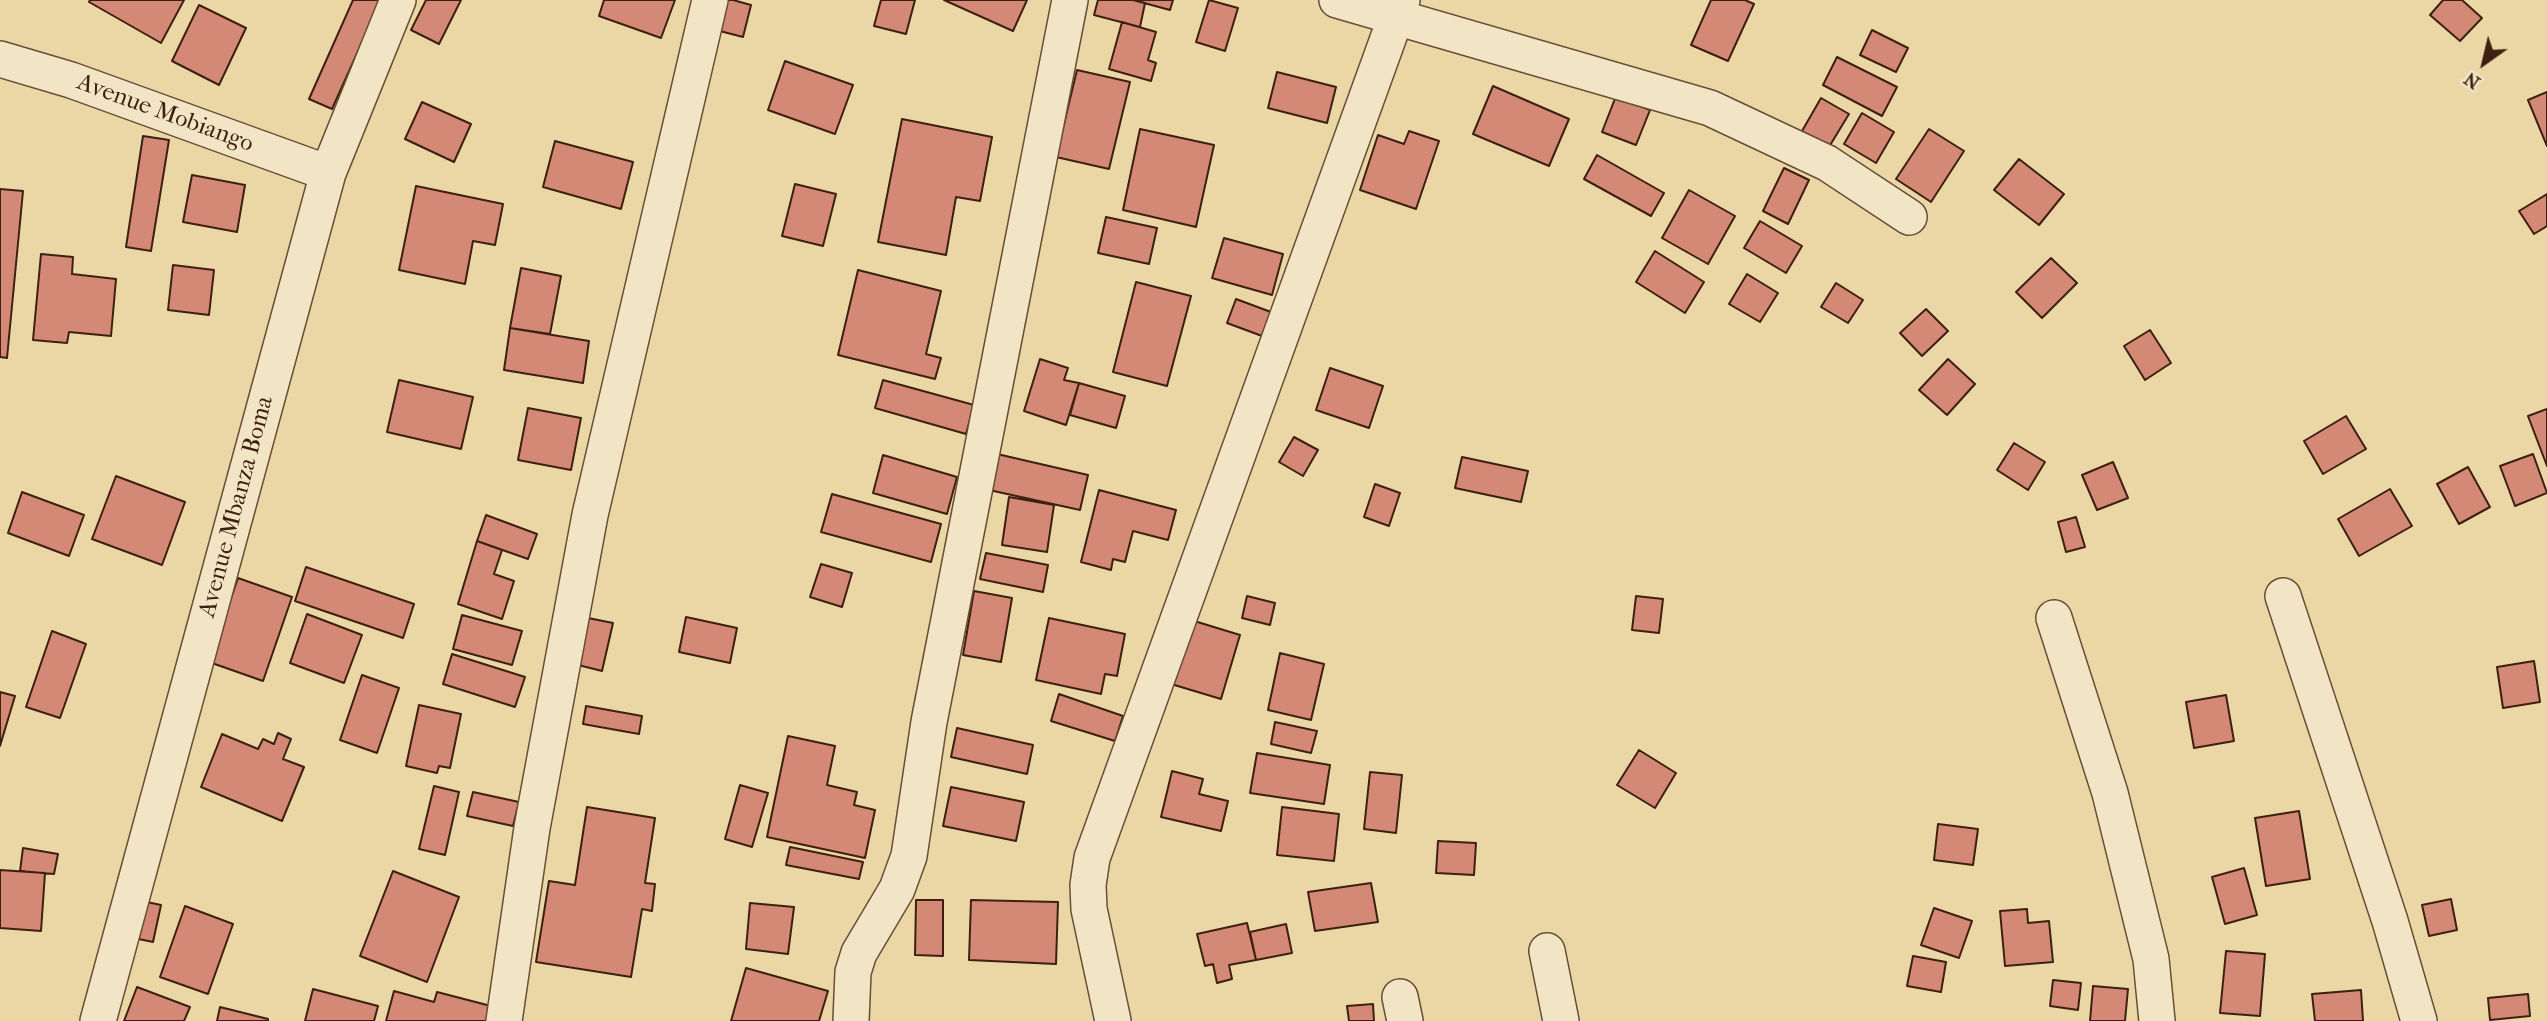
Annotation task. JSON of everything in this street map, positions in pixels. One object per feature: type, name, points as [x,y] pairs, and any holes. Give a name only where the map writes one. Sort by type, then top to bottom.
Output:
[{"type":"street","name":"Avenue Mbanza Boma","points":[[98,1021],[328,173],[398,0]]},
{"type":"street","points":[[504,1021],[532,828],[590,515],[709,0]]},
{"type":"street","points":[[851,1021],[853,972],[859,953],[897,889],[909,856],[929,722],[1070,0]]},
{"type":"street","points":[[1337,0],[1399,8],[1528,55],[1710,108],[1827,163],[1909,217]]},
{"type":"street","points":[[1113,1021],[1089,909],[1087,885],[1092,858],[1399,8]]},
{"type":"street","name":"Avenue Mobiango","points":[[0,59],[71,79],[328,173]]},
{"type":"street","points":[[2283,596],[2390,921],[2419,1021]]},
{"type":"street","points":[[2054,618],[2110,793],[2151,959],[2157,1021]]},
{"type":"street","points":[[1547,951],[1561,1021]]},
{"type":"building","points":[[184,0],[161,43],[89,2]]},
{"type":"building","points":[[353,0],[381,0],[332,109],[309,99]]},
{"type":"building","points":[[426,0],[461,0],[439,44],[411,30]]},
{"type":"building","points":[[604,0],[675,0],[661,38],[599,16]]},
{"type":"building","points":[[720,0],[751,5],[743,37],[712,29]]},
{"type":"building","points":[[881,0],[915,0],[906,34],[874,26]]},
{"type":"building","points":[[944,0],[1027,0],[1013,31]]},
{"type":"building","points":[[1098,0],[1133,0],[1145,3],[1140,27],[1094,15]]},
{"type":"building","points":[[1133,0],[1173,0],[1170,10]]},
{"type":"building","points":[[1209,0],[1238,8],[1225,51],[1196,42]]},
{"type":"building","points":[[1711,0],[1745,0],[1754,4],[1728,61],[1691,45]]},
{"type":"building","points":[[2443,0],[2462,0],[2482,18],[2460,41],[2430,15]]},
{"type":"building","points":[[199,5],[246,28],[219,85],[172,61]]},
{"type":"building","points":[[1122,22],[1156,32],[1148,60],[1156,63],[1151,81],[1109,69]]},
{"type":"building","points":[[1872,30],[1908,48],[1896,72],[1860,55]]},
{"type":"building","points":[[1837,57],[1897,87],[1882,116],[1823,85]]},
{"type":"building","points":[[785,61],[853,85],[835,134],[768,110]]},
{"type":"building","points":[[1077,70],[1130,82],[1109,169],[1056,157]]},
{"type":"building","points":[[1277,72],[1336,87],[1327,123],[1268,108]]},
{"type":"building","points":[[1493,86],[1569,119],[1549,166],[1473,134]]},
{"type":"building","points":[[2547,92],[2547,146],[2528,100]]},
{"type":"building","points":[[1616,96],[1650,110],[1636,145],[1602,132]]},
{"type":"building","points":[[1821,98],[1849,114],[1829,147],[1802,131]]},
{"type":"building","points":[[422,102],[471,124],[454,162],[405,139]]},
{"type":"building","points":[[1862,113],[1894,132],[1876,163],[1844,144]]},
{"type":"building","points":[[902,119],[992,137],[980,201],[956,197],[946,255],[878,242]]},
{"type":"building","points":[[1140,129],[1214,145],[1196,227],[1123,210]]},
{"type":"building","points":[[1929,129],[1964,151],[1931,202],[1896,179]]},
{"type":"building","points":[[1409,131],[1439,141],[1416,209],[1360,190],[1378,135],[1404,144]]},
{"type":"building","points":[[143,136],[169,140],[151,251],[126,247]]},
{"type":"building","points":[[555,141],[633,162],[621,209],[543,187]]},
{"type":"building","points":[[1597,155],[1664,193],[1651,216],[1584,179]]},
{"type":"building","points":[[2019,159],[2064,194],[2039,225],[1994,190]]},
{"type":"building","points":[[1784,168],[1809,180],[1788,224],[1763,211]]},
{"type":"building","points":[[192,175],[245,185],[237,232],[183,222]]},
{"type":"building","points":[[795,184],[836,194],[823,246],[782,236]]},
{"type":"building","points":[[416,186],[503,204],[495,245],[473,241],[465,284],[399,270]]},
{"type":"building","points":[[0,189],[23,191],[7,358],[0,357]]},
{"type":"building","points":[[1689,190],[1735,216],[1708,264],[1662,238]]},
{"type":"building","points":[[2547,194],[2547,226],[2534,234],[2519,211]]},
{"type":"building","points":[[1106,217],[1157,228],[1149,264],[1098,253]]},
{"type":"building","points":[[1760,221],[1802,246],[1786,273],[1744,248]]},
{"type":"building","points":[[1224,238],[1283,254],[1272,295],[1212,278]]},
{"type":"building","points":[[1655,251],[1704,282],[1685,313],[1636,282]]},
{"type":"building","points":[[41,254],[73,257],[72,274],[116,279],[111,336],[69,332],[67,343],[33,340]]},
{"type":"building","points":[[2051,258],[2077,283],[2042,318],[2016,292]]},
{"type":"building","points":[[173,265],[214,270],[209,315],[168,310]]},
{"type":"building","points":[[521,268],[561,276],[550,334],[510,328]]},
{"type":"building","points":[[858,270],[941,291],[926,354],[941,358],[935,379],[838,355]]},
{"type":"building","points":[[1747,274],[1778,293],[1760,322],[1729,304]]},
{"type":"building","points":[[1136,282],[1191,296],[1167,386],[1113,372]]},
{"type":"building","points":[[1836,283],[1863,300],[1848,323],[1821,307]]},
{"type":"building","points":[[1236,299],[1271,312],[1262,336],[1227,323]]},
{"type":"building","points":[[1926,309],[1948,331],[1922,356],[1900,333]]},
{"type":"building","points":[[510,328],[589,341],[583,383],[504,370]]},
{"type":"building","points":[[2150,330],[2171,363],[2145,380],[2124,346]]},
{"type":"building","points":[[1040,359],[1068,368],[1064,380],[1079,383],[1066,425],[1024,411]]},
{"type":"building","points":[[1948,359],[1975,384],[1947,415],[1919,390]]},
{"type":"building","points":[[1330,368],[1383,386],[1369,428],[1316,410]]},
{"type":"building","points":[[399,380],[473,397],[461,449],[387,432]]},
{"type":"building","points":[[883,380],[974,405],[966,434],[875,408]]},
{"type":"building","points":[[1079,383],[1125,396],[1116,428],[1070,415]]},
{"type":"building","points":[[528,408],[581,418],[571,470],[518,460]]},
{"type":"building","points":[[2547,409],[2547,466],[2528,416]]},
{"type":"building","points":[[2346,416],[2366,449],[2323,474],[2304,441]]},
{"type":"building","points":[[1294,437],[1318,450],[1303,476],[1279,462]]},
{"type":"building","points":[[2014,443],[2045,462],[2028,490],[1997,470]]},
{"type":"building","points":[[997,454],[1088,475],[1080,510],[989,490]]},
{"type":"building","points":[[2533,454],[2547,493],[2515,506],[2500,466]]},
{"type":"building","points":[[883,455],[957,477],[947,514],[873,493]]},
{"type":"building","points":[[1462,457],[1528,471],[1521,502],[1455,488]]},
{"type":"building","points":[[2113,462],[2128,498],[2097,510],[2082,475]]},
{"type":"building","points":[[2468,467],[2490,507],[2459,524],[2437,484]]},
{"type":"building","points":[[116,476],[185,502],[162,565],[92,539]]},
{"type":"building","points":[[1375,484],[1400,493],[1389,526],[1364,517]]},
{"type":"building","points":[[2390,489],[2412,526],[2359,556],[2338,519]]},
{"type":"building","points":[[1099,490],[1176,510],[1168,540],[1133,531],[1125,562],[1113,559],[1111,570],[1081,562]]},
{"type":"building","points":[[22,492],[84,515],[69,556],[8,533]]},
{"type":"building","points":[[832,494],[941,524],[931,562],[821,532]]},
{"type":"building","points":[[1009,497],[1054,505],[1047,552],[1002,545]]},
{"type":"building","points":[[486,515],[537,534],[528,559],[477,541]]},
{"type":"building","points":[[2076,517],[2085,547],[2066,552],[2058,522]]},
{"type":"building","points":[[477,541],[502,550],[494,574],[514,581],[502,619],[458,604]]},
{"type":"building","points":[[986,553],[1048,565],[1043,592],[980,579]]},
{"type":"building","points":[[821,564],[852,573],[842,607],[810,597]]},
{"type":"building","points":[[306,567],[414,604],[403,638],[295,601]]},
{"type":"building","points":[[238,578],[292,597],[263,681],[209,662]]},
{"type":"building","points":[[974,591],[1012,598],[1001,662],[963,655]]},
{"type":"building","points":[[1247,596],[1275,603],[1270,625],[1242,618]]},
{"type":"building","points":[[1636,596],[1663,599],[1659,633],[1632,630]]},
{"type":"building","points":[[307,614],[362,635],[344,683],[290,663]]},
{"type":"building","points":[[462,615],[522,631],[512,665],[453,649]]},
{"type":"building","points":[[686,617],[737,628],[730,663],[679,652]]},
{"type":"building","points":[[588,618],[613,623],[602,671],[578,665]]},
{"type":"building","points":[[1049,618],[1125,634],[1117,676],[1105,674],[1101,694],[1036,680]]},
{"type":"building","points":[[1191,620],[1240,635],[1221,699],[1171,684]]},
{"type":"building","points":[[52,631],[86,644],[60,718],[26,707]]},
{"type":"building","points":[[1280,653],[1324,664],[1311,720],[1268,710]]},
{"type":"building","points":[[452,654],[525,677],[515,707],[443,684]]},
{"type":"building","points":[[2534,661],[2540,702],[2503,708],[2497,667]]},
{"type":"building","points":[[362,675],[399,688],[377,753],[340,740]]},
{"type":"building","points":[[0,692],[15,696],[0,746]]},
{"type":"building","points":[[1059,694],[1123,716],[1115,741],[1051,721]]},
{"type":"building","points":[[2226,695],[2234,741],[2194,748],[2186,702]]},
{"type":"building","points":[[419,705],[461,714],[450,768],[439,766],[437,773],[406,766]]},
{"type":"building","points":[[586,706],[642,716],[639,734],[583,724]]},
{"type":"building","points":[[1275,722],[1317,731],[1311,753],[1271,744]]},
{"type":"building","points":[[957,728],[1033,745],[1027,774],[951,757]]},
{"type":"building","points":[[278,733],[291,739],[283,759],[304,767],[282,821],[201,787],[222,734],[258,749],[263,739],[274,744]]},
{"type":"building","points":[[788,736],[835,746],[827,785],[857,792],[854,805],[875,810],[865,858],[767,837]]},
{"type":"building","points":[[1639,750],[1676,773],[1655,808],[1617,785]]},
{"type":"building","points":[[1257,753],[1330,765],[1324,804],[1250,793]]},
{"type":"building","points":[[1172,771],[1203,779],[1199,794],[1228,801],[1221,831],[1161,817]]},
{"type":"building","points":[[1370,772],[1402,775],[1396,833],[1364,829]]},
{"type":"building","points":[[740,785],[768,793],[752,847],[725,839]]},
{"type":"building","points":[[434,786],[459,792],[445,855],[419,849]]},
{"type":"building","points":[[951,787],[1024,802],[1016,841],[943,826]]},
{"type":"building","points":[[473,792],[519,802],[513,826],[467,816]]},
{"type":"building","points":[[587,807],[655,818],[645,883],[655,884],[652,911],[642,909],[631,977],[536,962],[549,881],[575,885]]},
{"type":"building","points":[[1282,807],[1339,814],[1334,861],[1277,855]]},
{"type":"building","points":[[2299,811],[2310,879],[2266,886],[2255,818]]},
{"type":"building","points":[[1938,824],[1978,829],[1973,865],[1934,860]]},
{"type":"building","points":[[1438,841],[1476,843],[1474,875],[1436,873]]},
{"type":"building","points":[[790,847],[863,862],[859,879],[786,865]]},
{"type":"building","points":[[23,848],[58,854],[54,874],[20,871]]},
{"type":"building","points":[[2244,868],[2257,915],[2225,924],[2212,877]]},
{"type":"building","points":[[0,870],[45,873],[41,931],[0,928]]},
{"type":"building","points":[[393,871],[459,897],[427,982],[360,956]]},
{"type":"building","points":[[1371,883],[1378,922],[1315,931],[1308,892]]},
{"type":"building","points":[[2451,899],[2457,930],[2429,936],[2422,905]]},
{"type":"building","points":[[916,900],[943,900],[943,956],[915,955]]},
{"type":"building","points":[[971,900],[1058,902],[1056,964],[969,960]]},
{"type":"building","points":[[142,901],[161,905],[153,942],[134,938]]},
{"type":"building","points":[[750,903],[794,907],[788,954],[746,949]]},
{"type":"building","points":[[185,906],[233,924],[208,994],[160,977]]},
{"type":"building","points":[[1934,908],[1972,921],[1959,958],[1921,945]]},
{"type":"building","points":[[2027,909],[2028,923],[2049,921],[2053,962],[2005,966],[2000,911]]},
{"type":"building","points":[[1247,923],[1256,960],[1229,965],[1232,979],[1217,983],[1213,964],[1205,966],[1197,934]]},
{"type":"building","points":[[1286,924],[1292,953],[1256,960],[1250,932]]},
{"type":"building","points":[[2226,951],[2265,954],[2260,1016],[2220,1013]]},
{"type":"building","points":[[1913,956],[1946,962],[1941,992],[1907,986]]},
{"type":"building","points":[[746,968],[828,991],[819,1021],[731,1021]]},
{"type":"building","points":[[2053,980],[2081,983],[2078,1010],[2050,1006]]},
{"type":"building","points":[[2093,986],[2128,989],[2125,1021],[2090,1021]]},
{"type":"building","points":[[137,987],[190,1007],[184,1021],[124,1021]]},
{"type":"building","points":[[313,989],[378,1006],[374,1021],[305,1021]]},
{"type":"building","points":[[2361,990],[2363,1021],[2315,1021],[2312,994]]},
{"type":"building","points":[[394,991],[434,1002],[437,992],[491,1006],[487,1021],[386,1021]]},
{"type":"building","points":[[2528,994],[2530,1016],[2490,1020],[2488,998]]},
{"type":"building","points":[[1373,1004],[1374,1021],[1349,1021],[1347,1006]]},
{"type":"building","points":[[220,1007],[268,1019],[268,1021],[217,1021]]}]
